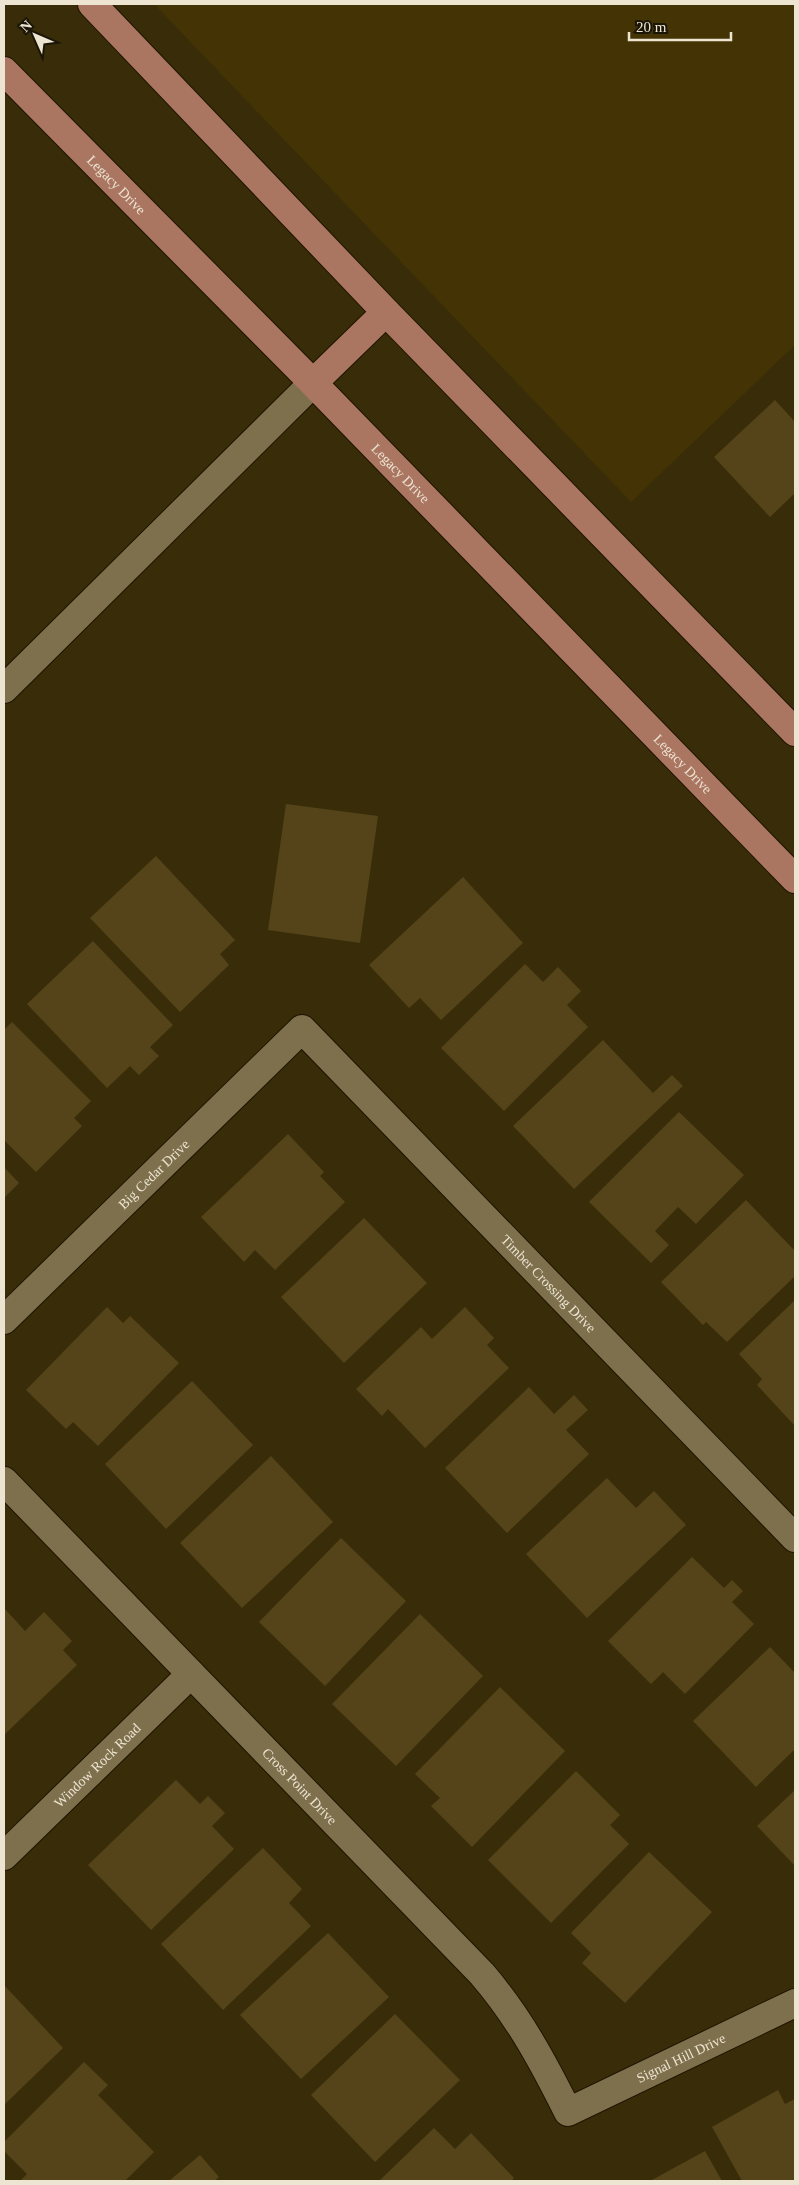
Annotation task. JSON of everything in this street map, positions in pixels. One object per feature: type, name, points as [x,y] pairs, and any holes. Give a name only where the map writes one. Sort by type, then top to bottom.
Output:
[{"type":"main road","points":[[92,4],[386,312],[795,732]]},
{"type":"main road","name":"Legacy Drive","points":[[4,71],[313,383],[795,879]]},
{"type":"main road","points":[[313,383],[386,312]]},
{"type":"street","points":[[4,689],[313,383]]},
{"type":"street","name":"Big Cedar Drive","points":[[4,1320],[302,1029]]},
{"type":"street","name":"Timber Crossing Drive","points":[[302,1029],[795,1538]]},
{"type":"street","name":"Cross Point Drive","points":[[4,1481],[493,1986],[521,2024],[568,2112]]},
{"type":"street","name":"Window Rock Road","points":[[4,1856],[191,1674]]},
{"type":"street","name":"Signal Hill Drive","points":[[568,2112],[795,2003]]},
{"type":"shaded area","points":[[154,4],[795,4],[795,345],[631,502]]},
{"type":"building","points":[[775,400],[795,422],[795,493],[770,517],[714,457]]},
{"type":"building","points":[[286,804],[378,816],[360,943],[268,930]]},
{"type":"building","points":[[156,856],[235,940],[220,954],[229,965],[180,1012],[90,918]]},
{"type":"building","points":[[463,877],[523,943],[441,1020],[420,998],[409,1008],[369,965]]},
{"type":"building","points":[[93,941],[173,1025],[150,1047],[159,1056],[139,1075],[130,1066],[107,1088],[27,1004]]},
{"type":"building","points":[[525,964],[543,982],[558,967],[581,991],[567,1005],[588,1027],[504,1111],[441,1048]]},
{"type":"building","points":[[12,1022],[91,1101],[74,1118],[82,1126],[36,1172],[4,1140],[4,1030]]},
{"type":"building","points":[[603,1040],[653,1093],[672,1075],[683,1086],[574,1189],[513,1126]]},
{"type":"building","points":[[679,1112],[744,1175],[696,1224],[678,1207],[655,1231],[669,1245],[651,1263],[589,1202]]},
{"type":"building","points":[[288,1134],[324,1172],[320,1176],[345,1202],[275,1270],[255,1250],[244,1262],[201,1217]]},
{"type":"building","points":[[4,1167],[19,1183],[4,1198]]},
{"type":"building","points":[[746,1200],[795,1251],[795,1276],[727,1342],[706,1322],[703,1325],[661,1282]]},
{"type":"building","points":[[364,1218],[427,1283],[344,1363],[281,1297]]},
{"type":"building","points":[[795,1300],[795,1426],[757,1385],[762,1379],[739,1354]]},
{"type":"building","points":[[107,1307],[123,1323],[130,1316],[179,1363],[98,1446],[73,1422],[66,1429],[26,1390]]},
{"type":"building","points":[[465,1307],[494,1338],[487,1345],[509,1368],[425,1448],[388,1409],[382,1416],[356,1389],[421,1327],[432,1339]]},
{"type":"building","points":[[192,1381],[253,1445],[166,1529],[105,1464]]},
{"type":"building","points":[[529,1387],[554,1414],[574,1395],[588,1410],[566,1430],[589,1454],[507,1533],[445,1468]]},
{"type":"building","points":[[271,1456],[333,1522],[242,1608],[180,1543]]},
{"type":"building","points":[[607,1478],[636,1508],[654,1491],[686,1525],[587,1618],[526,1554]]},
{"type":"building","points":[[341,1538],[406,1601],[325,1686],[259,1622]]},
{"type":"building","points":[[692,1557],[724,1588],[732,1580],[743,1591],[732,1602],[754,1624],[685,1694],[663,1672],[651,1684],[608,1641]]},
{"type":"building","points":[[5,1609],[25,1631],[44,1612],[72,1641],[63,1650],[77,1665],[4,1735]]},
{"type":"building","points":[[420,1614],[483,1676],[396,1766],[332,1704]]},
{"type":"building","points":[[770,1647],[795,1673],[795,1749],[756,1787],[693,1721]]},
{"type":"building","points":[[500,1687],[565,1751],[472,1847],[431,1806],[440,1798],[415,1774]]},
{"type":"building","points":[[576,1771],[620,1815],[610,1825],[629,1844],[551,1923],[488,1860]]},
{"type":"building","points":[[176,1780],[200,1804],[208,1796],[225,1813],[212,1826],[234,1849],[151,1930],[88,1865]]},
{"type":"building","points":[[795,1790],[795,1866],[757,1826]]},
{"type":"building","points":[[263,1848],[302,1889],[289,1903],[311,1926],[223,2010],[161,1944]]},
{"type":"building","points":[[649,1852],[712,1912],[625,2003],[582,1963],[591,1953],[571,1933]]},
{"type":"building","points":[[328,1933],[389,1997],[301,2079],[240,2015]]},
{"type":"building","points":[[4,1985],[63,2048],[4,2105]]},
{"type":"building","points":[[395,2014],[460,2080],[375,2162],[311,2095]]},
{"type":"building","points":[[84,2062],[108,2085],[98,2095],[154,2152],[125,2181],[20,2181],[27,2174],[4,2151],[4,2142]]},
{"type":"building","points":[[778,2090],[785,2104],[795,2099],[795,2181],[742,2181],[712,2127]]},
{"type":"building","points":[[434,2128],[455,2149],[471,2133],[514,2178],[511,2181],[379,2181]]},
{"type":"building","points":[[705,2151],[722,2181],[650,2181]]},
{"type":"building","points":[[200,2155],[219,2177],[214,2181],[169,2181]]}]
